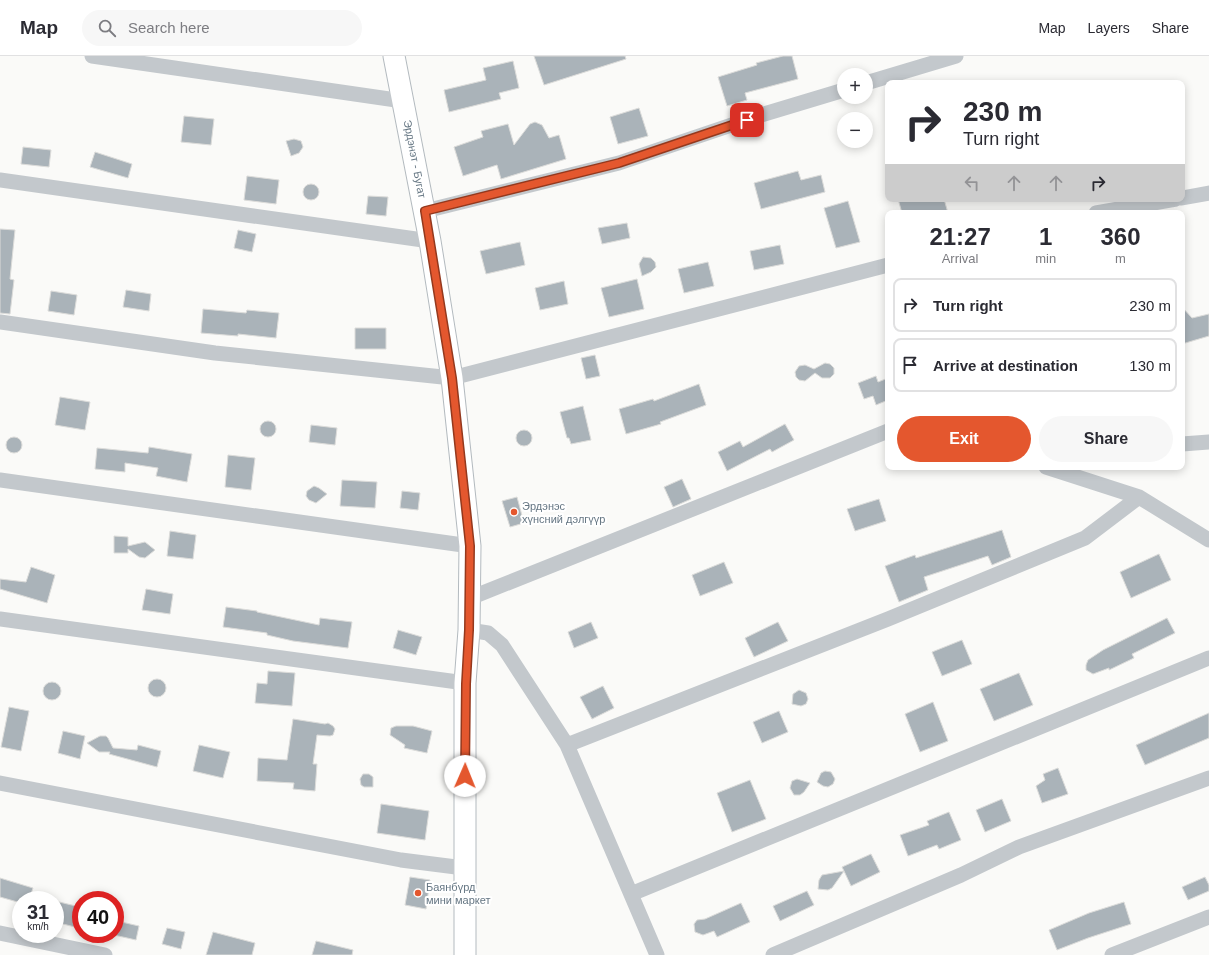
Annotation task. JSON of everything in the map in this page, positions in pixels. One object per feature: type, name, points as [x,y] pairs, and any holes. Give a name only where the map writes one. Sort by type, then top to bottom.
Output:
[{"type":"street","points":[[92,56],[404,101]]},
{"type":"street","name":"Эрдэнэт - Бугат","points":[[394,56],[425,211],[452,378],[470,546],[470,598],[466,684],[464,868],[465,955]]},
{"type":"street","points":[[873,81],[956,56]]},
{"type":"street","points":[[425,211],[619,163],[761,115],[837,92]]},
{"type":"street","points":[[0,180],[430,241]]},
{"type":"street","points":[[1185,197],[1209,193]]},
{"type":"street","points":[[1113,210],[1159,202]]},
{"type":"street","points":[[0,322],[215,353],[452,378],[885,266]]},
{"type":"street","points":[[470,598],[885,432]]},
{"type":"street","points":[[1185,444],[1209,442]]},
{"type":"street","points":[[1055,470],[1139,497],[1209,540]]},
{"type":"street","points":[[0,480],[470,546]]},
{"type":"street","points":[[567,745],[888,619],[1085,538],[1139,497]]},
{"type":"street","points":[[0,619],[466,684]]},
{"type":"street","points":[[469,630],[488,633],[502,645],[567,745],[657,955]]},
{"type":"street","points":[[631,894],[1209,658]]},
{"type":"street","points":[[773,955],[961,876],[1019,847],[1209,778]]},
{"type":"street","points":[[0,783],[401,860],[464,868]]},
{"type":"street","points":[[1112,955],[1209,917]]},
{"type":"street","points":[[0,933],[105,955]]},
{"type":"building","points":[[534,56],[625,56],[626,59],[544,85]]},
{"type":"building","points":[[783,56],[792,56],[798,79],[745,93],[747,100],[727,106],[718,77],[757,65],[756,63]]},
{"type":"building","points":[[513,61],[519,88],[499,93],[501,99],[449,112],[444,90],[486,80],[483,68]]},
{"type":"building","points":[[639,108],[648,136],[618,144],[610,117]]},
{"type":"building","points":[[184,116],[214,119],[211,145],[181,142]]},
{"type":"building","points":[[535,122],[542,125],[549,138],[559,135],[566,159],[501,179],[497,165],[463,176],[454,147],[483,137],[481,131],[508,124],[514,145],[530,124]]},
{"type":"building","points":[[294,139],[301,141],[303,147],[299,153],[291,156],[286,141]]},
{"type":"building","points":[[23,147],[51,150],[49,167],[21,164]]},
{"type":"building","points":[[95,152],[132,164],[128,178],[90,167]]},
{"type":"building","points":[[798,171],[801,180],[821,175],[825,192],[761,209],[754,183]]},
{"type":"building","points":[[247,176],[279,180],[276,204],[244,200]]},
{"type":"building","points":[[311,184],[317,186],[319,192],[317,198],[311,200],[305,198],[303,192],[305,186]]},
{"type":"building","points":[[368,196],[388,197],[386,216],[366,214]]},
{"type":"building","points":[[848,201],[860,242],[836,248],[824,208]]},
{"type":"building","points":[[899,202],[945,202],[947,210],[901,210]]},
{"type":"building","points":[[627,223],[630,238],[602,244],[598,228]]},
{"type":"building","points":[[0,229],[15,230],[10,279],[14,280],[10,314],[0,313]]},
{"type":"building","points":[[238,230],[256,234],[252,252],[234,248]]},
{"type":"building","points":[[520,242],[525,265],[486,274],[480,251]]},
{"type":"building","points":[[780,245],[784,264],[754,270],[750,251]]},
{"type":"building","points":[[643,257],[651,258],[655,262],[656,267],[651,272],[642,276],[639,264]]},
{"type":"building","points":[[708,262],[714,286],[684,293],[678,269]]},
{"type":"building","points":[[637,279],[644,309],[609,317],[601,288]]},
{"type":"building","points":[[564,281],[568,304],[540,310],[535,288]]},
{"type":"building","points":[[126,290],[151,294],[149,311],[123,307]]},
{"type":"building","points":[[51,291],[77,295],[74,315],[48,311]]},
{"type":"building","points":[[203,309],[246,313],[247,310],[279,313],[276,338],[238,334],[238,336],[201,333]]},
{"type":"building","points":[[1185,310],[1192,318],[1209,314],[1209,336],[1185,343]]},
{"type":"building","points":[[355,328],[386,328],[386,349],[355,349]]},
{"type":"building","points":[[595,355],[600,376],[586,379],[581,358]]},
{"type":"building","points":[[825,363],[830,364],[834,368],[834,374],[830,378],[822,378],[815,373],[805,381],[799,380],[796,377],[795,372],[799,366],[805,365],[814,369]]},
{"type":"building","points":[[876,376],[878,382],[885,379],[885,401],[876,405],[873,396],[864,399],[858,383]]},
{"type":"building","points":[[699,384],[706,405],[660,422],[661,424],[626,434],[619,409],[653,399],[654,401]]},
{"type":"building","points":[[60,397],[90,402],[85,430],[55,425]]},
{"type":"building","points":[[583,406],[591,440],[571,444],[569,438],[567,438],[560,412]]},
{"type":"building","points":[[268,421],[274,423],[276,429],[274,435],[268,437],[262,435],[260,429],[262,423]]},
{"type":"building","points":[[785,424],[794,440],[772,452],[770,449],[727,471],[718,452],[740,441],[743,447]]},
{"type":"building","points":[[311,425],[337,428],[335,445],[309,442]]},
{"type":"building","points":[[524,430],[530,432],[532,438],[530,444],[524,446],[518,444],[516,438],[518,432]]},
{"type":"building","points":[[14,437],[20,439],[22,445],[20,451],[14,453],[8,451],[6,445],[8,439]]},
{"type":"building","points":[[149,447],[192,454],[187,482],[156,476],[158,468],[125,463],[125,472],[95,469],[97,448],[148,453]]},
{"type":"building","points":[[228,455],[255,458],[251,490],[225,487]]},
{"type":"building","points":[[682,479],[691,499],[673,507],[664,487]]},
{"type":"building","points":[[342,480],[377,482],[375,508],[340,506]]},
{"type":"building","points":[[314,486],[327,494],[316,503],[309,500],[306,496],[307,491]]},
{"type":"building","points":[[402,491],[420,493],[418,510],[400,508]]},
{"type":"building","points":[[517,497],[524,523],[510,527],[502,501]]},
{"type":"building","points":[[879,499],[886,521],[855,531],[847,509]]},
{"type":"building","points":[[1002,530],[1011,557],[992,565],[988,556],[924,577],[928,590],[899,602],[885,566],[915,555],[916,558]]},
{"type":"building","points":[[170,531],[196,535],[193,559],[167,556]]},
{"type":"building","points":[[114,536],[128,537],[128,546],[145,542],[155,550],[145,558],[139,557],[128,549],[128,553],[114,553]]},
{"type":"building","points":[[1159,554],[1171,580],[1131,598],[1120,572]]},
{"type":"building","points":[[724,562],[733,583],[700,596],[692,575]]},
{"type":"building","points":[[31,567],[55,575],[47,603],[0,589],[0,579],[26,582]]},
{"type":"building","points":[[146,589],[173,594],[170,614],[142,610]]},
{"type":"building","points":[[226,607],[257,611],[319,625],[320,618],[352,622],[348,648],[293,641],[267,635],[267,633],[223,627]]},
{"type":"building","points":[[1167,618],[1175,633],[1132,654],[1134,658],[1109,670],[1109,668],[1093,674],[1086,670],[1088,660],[1103,650]]},
{"type":"building","points":[[591,622],[598,638],[574,648],[568,632]]},
{"type":"building","points":[[778,622],[788,641],[754,657],[745,638]]},
{"type":"building","points":[[398,630],[422,637],[416,655],[393,648]]},
{"type":"building","points":[[962,640],[972,664],[942,676],[932,652]]},
{"type":"building","points":[[268,671],[295,673],[292,706],[255,703],[257,683],[267,684]]},
{"type":"building","points":[[1019,673],[1033,705],[994,721],[980,689]]},
{"type":"building","points":[[157,679],[163,682],[166,688],[163,694],[157,697],[151,694],[148,688],[151,682]]},
{"type":"building","points":[[52,682],[58,685],[61,691],[58,697],[52,700],[46,697],[43,691],[46,685]]},
{"type":"building","points":[[603,686],[614,708],[592,719],[580,697]]},
{"type":"building","points":[[799,690],[806,693],[808,699],[806,704],[801,706],[792,704],[793,694]]},
{"type":"building","points":[[933,702],[948,741],[920,752],[905,714]]},
{"type":"building","points":[[9,707],[29,711],[21,751],[1,747]]},
{"type":"building","points":[[779,711],[788,732],[762,743],[753,722]]},
{"type":"building","points":[[1209,713],[1209,738],[1145,765],[1136,745]]},
{"type":"building","points":[[293,719],[325,724],[328,723],[335,729],[333,735],[330,736],[317,735],[313,764],[317,764],[315,791],[293,789],[294,783],[257,781],[258,758],[287,760]]},
{"type":"building","points":[[396,726],[413,726],[432,731],[427,753],[404,748],[405,745],[390,735],[391,728]]},
{"type":"building","points":[[63,731],[85,736],[80,759],[58,753]]},
{"type":"building","points":[[100,736],[106,736],[113,748],[137,750],[138,745],[161,751],[157,767],[109,754],[110,752],[99,752],[87,743]]},
{"type":"building","points":[[199,745],[230,752],[223,778],[193,771]]},
{"type":"building","points":[[1058,768],[1068,794],[1042,803],[1036,786],[1045,780],[1043,774]]},
{"type":"building","points":[[825,771],[831,772],[835,779],[833,784],[828,787],[817,782],[821,773]]},
{"type":"building","points":[[363,774],[369,774],[373,777],[373,787],[364,787],[361,785],[360,779]]},
{"type":"building","points":[[797,779],[810,783],[800,795],[794,795],[790,788],[792,781]]},
{"type":"building","points":[[750,780],[766,819],[732,832],[717,793]]},
{"type":"building","points":[[1002,799],[1011,821],[985,832],[976,810]]},
{"type":"building","points":[[381,804],[429,811],[425,840],[377,833]]},
{"type":"building","points":[[949,812],[961,840],[939,849],[937,845],[908,856],[900,835],[929,825],[927,821]]},
{"type":"building","points":[[871,854],[880,872],[851,886],[842,867]]},
{"type":"building","points":[[844,871],[832,888],[828,890],[818,889],[819,880],[822,875]]},
{"type":"building","name":"Баянбүрд мини маркет","points":[[410,877],[430,880],[426,909],[405,905]]},
{"type":"building","points":[[1205,877],[1209,885],[1209,891],[1188,900],[1182,887]]},
{"type":"building","points":[[0,878],[33,888],[32,891],[12,891],[12,900],[0,897]]},
{"type":"building","points":[[807,891],[814,905],[780,921],[773,906]]},
{"type":"building","points":[[1124,902],[1131,924],[1057,950],[1049,930],[1089,913]]},
{"type":"building","points":[[64,903],[72,905],[72,926],[64,924]]},
{"type":"building","points":[[741,903],[750,922],[717,937],[714,931],[703,935],[695,932],[694,924],[697,920],[705,919]]},
{"type":"building","points":[[124,923],[139,926],[136,940],[124,937]]},
{"type":"building","points":[[167,928],[185,932],[181,949],[162,944]]},
{"type":"building","points":[[213,932],[255,943],[252,955],[206,955]]},
{"type":"building","points":[[316,941],[353,950],[352,955],[312,955]]},
{"type":"place","name":"Эрдэнэс хүнсний дэлгүүр","points":[[514,512]]},
{"type":"place","name":"Баянбүрд мини маркет","points":[[418,893]]},
{"type":"route","points":[[465,776],[470,546],[452,378],[425,211],[619,163],[747,120]]}]
